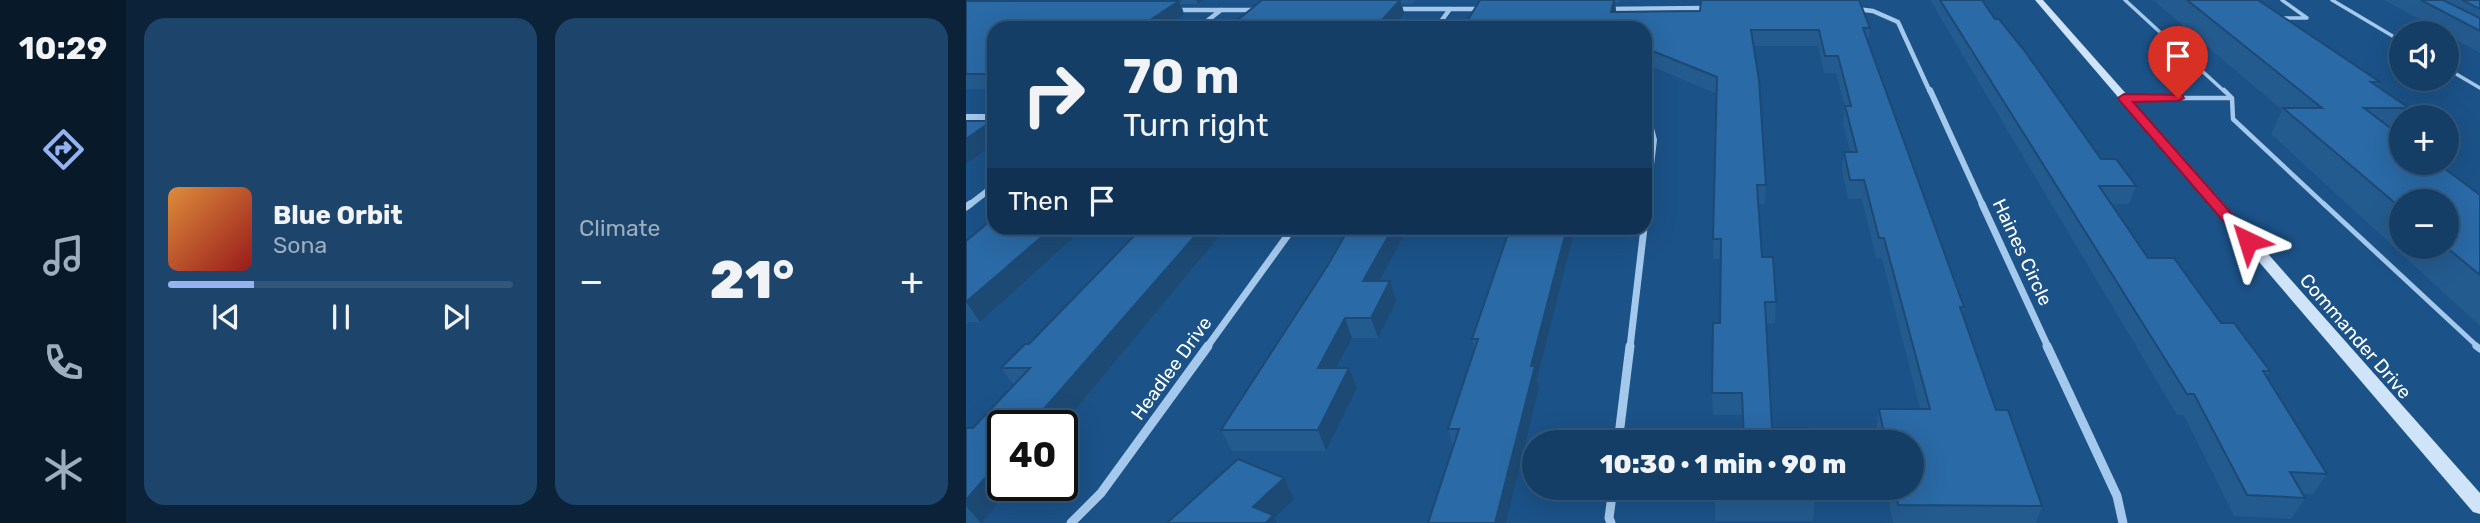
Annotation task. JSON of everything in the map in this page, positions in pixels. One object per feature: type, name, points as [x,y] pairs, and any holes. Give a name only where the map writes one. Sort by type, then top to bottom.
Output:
[{"type":"street","points":[[1658,8],[1660,0]]},
{"type":"street","name":"Commander Drive","points":[[2039,0],[2480,506]]},
{"type":"street","points":[[1603,9],[1711,8]]},
{"type":"street","points":[[1166,10],[1262,9]]},
{"type":"street","points":[[1383,9],[1492,9]]},
{"type":"street","points":[[1441,21],[1450,9]]},
{"type":"street","name":"Haines Circle","points":[[1853,9],[1873,11],[1898,22],[2117,496],[2123,523]]},
{"type":"street","points":[[1207,21],[1221,10]]},
{"type":"street","points":[[966,117],[987,117]]},
{"type":"street","points":[[1652,132],[1652,157]]},
{"type":"street","points":[[966,207],[987,191]]},
{"type":"street","name":"Headlee Drive","points":[[1071,523],[1101,493],[1288,235]]},
{"type":"street","points":[[1620,430],[1643,235]]},
{"type":"street","points":[[1611,500],[1611,523]]},
{"type":"lane","points":[[2125,0],[2232,98],[2234,119],[2480,349]]},
{"type":"lane","points":[[2269,18],[2307,18],[2282,0]]},
{"type":"lane","points":[[2332,0],[2389,34]]},
{"type":"lane","points":[[2459,76],[2480,88]]},
{"type":"lane","points":[[2124,98],[2232,98]]},
{"type":"building","points":[[1262,0],[1400,0],[1381,21],[1236,21]]},
{"type":"building","points":[[1480,0],[1614,0],[1611,12],[1700,11],[1701,0],[1859,0],[1870,28],[1863,28],[1964,307],[1960,307],[1996,410],[2008,410],[2042,506],[1898,505],[1897,500],[1924,500],[1924,430],[1883,430],[1879,409],[1930,409],[1884,238],[1879,238],[1864,180],[1850,180],[1844,152],[1857,152],[1845,106],[1851,106],[1838,56],[1825,56],[1819,30],[1751,30],[1759,80],[1766,185],[1757,185],[1762,257],[1773,257],[1776,302],[1765,302],[1772,428],[1808,430],[1743,430],[1742,393],[1712,393],[1713,323],[1720,323],[1721,239],[1713,239],[1717,77],[1652,51],[1652,21],[1467,21]]},
{"type":"building","points":[[1940,0],[1982,0],[1995,19],[1999,19],[2024,50],[2101,159],[2116,159],[2136,186],[2099,186],[2148,258],[2174,258],[2221,323],[2234,323],[2270,371],[2263,371],[2327,474],[2290,472],[2305,498],[2247,495],[2194,394],[2187,394]]},
{"type":"building","points":[[2187,0],[2258,0],[2380,82],[2371,82],[2405,105],[2364,108],[2389,127],[2389,175],[2453,175],[2480,195],[2480,275],[2459,258],[2459,189],[2389,189],[2389,198],[2283,108],[2322,108]]},
{"type":"building","points":[[2421,0],[2443,0],[2480,18],[2480,31]]},
{"type":"building","points":[[2462,0],[2480,0],[2480,9]]},
{"type":"building","points":[[966,1],[1179,1],[1149,21],[987,21],[987,74],[966,74]]},
{"type":"building","points":[[966,121],[987,121],[987,124],[966,139]]},
{"type":"building","points":[[987,224],[987,235],[1044,235],[966,302],[966,241]]},
{"type":"building","points":[[1135,235],[1196,235],[1043,410],[990,410],[1030,368],[1001,368],[1025,344],[1029,344]]},
{"type":"building","points":[[1345,235],[1389,235],[1363,281],[1390,281],[1371,318],[1345,318],[1318,368],[1349,368],[1318,430],[1221,430]]},
{"type":"building","points":[[1508,235],[1565,235],[1531,366],[1535,366],[1495,523],[1428,523],[1459,429],[1448,429],[1478,339],[1472,339]]},
{"type":"building","points":[[987,413],[987,476],[966,500],[966,428],[973,428]]},
{"type":"building","points":[[1238,459],[1284,478],[1253,507],[1273,515],[1266,523],[1167,523]]},
{"type":"route","points":[[2178,98],[2124,98],[2248,241]]}]
